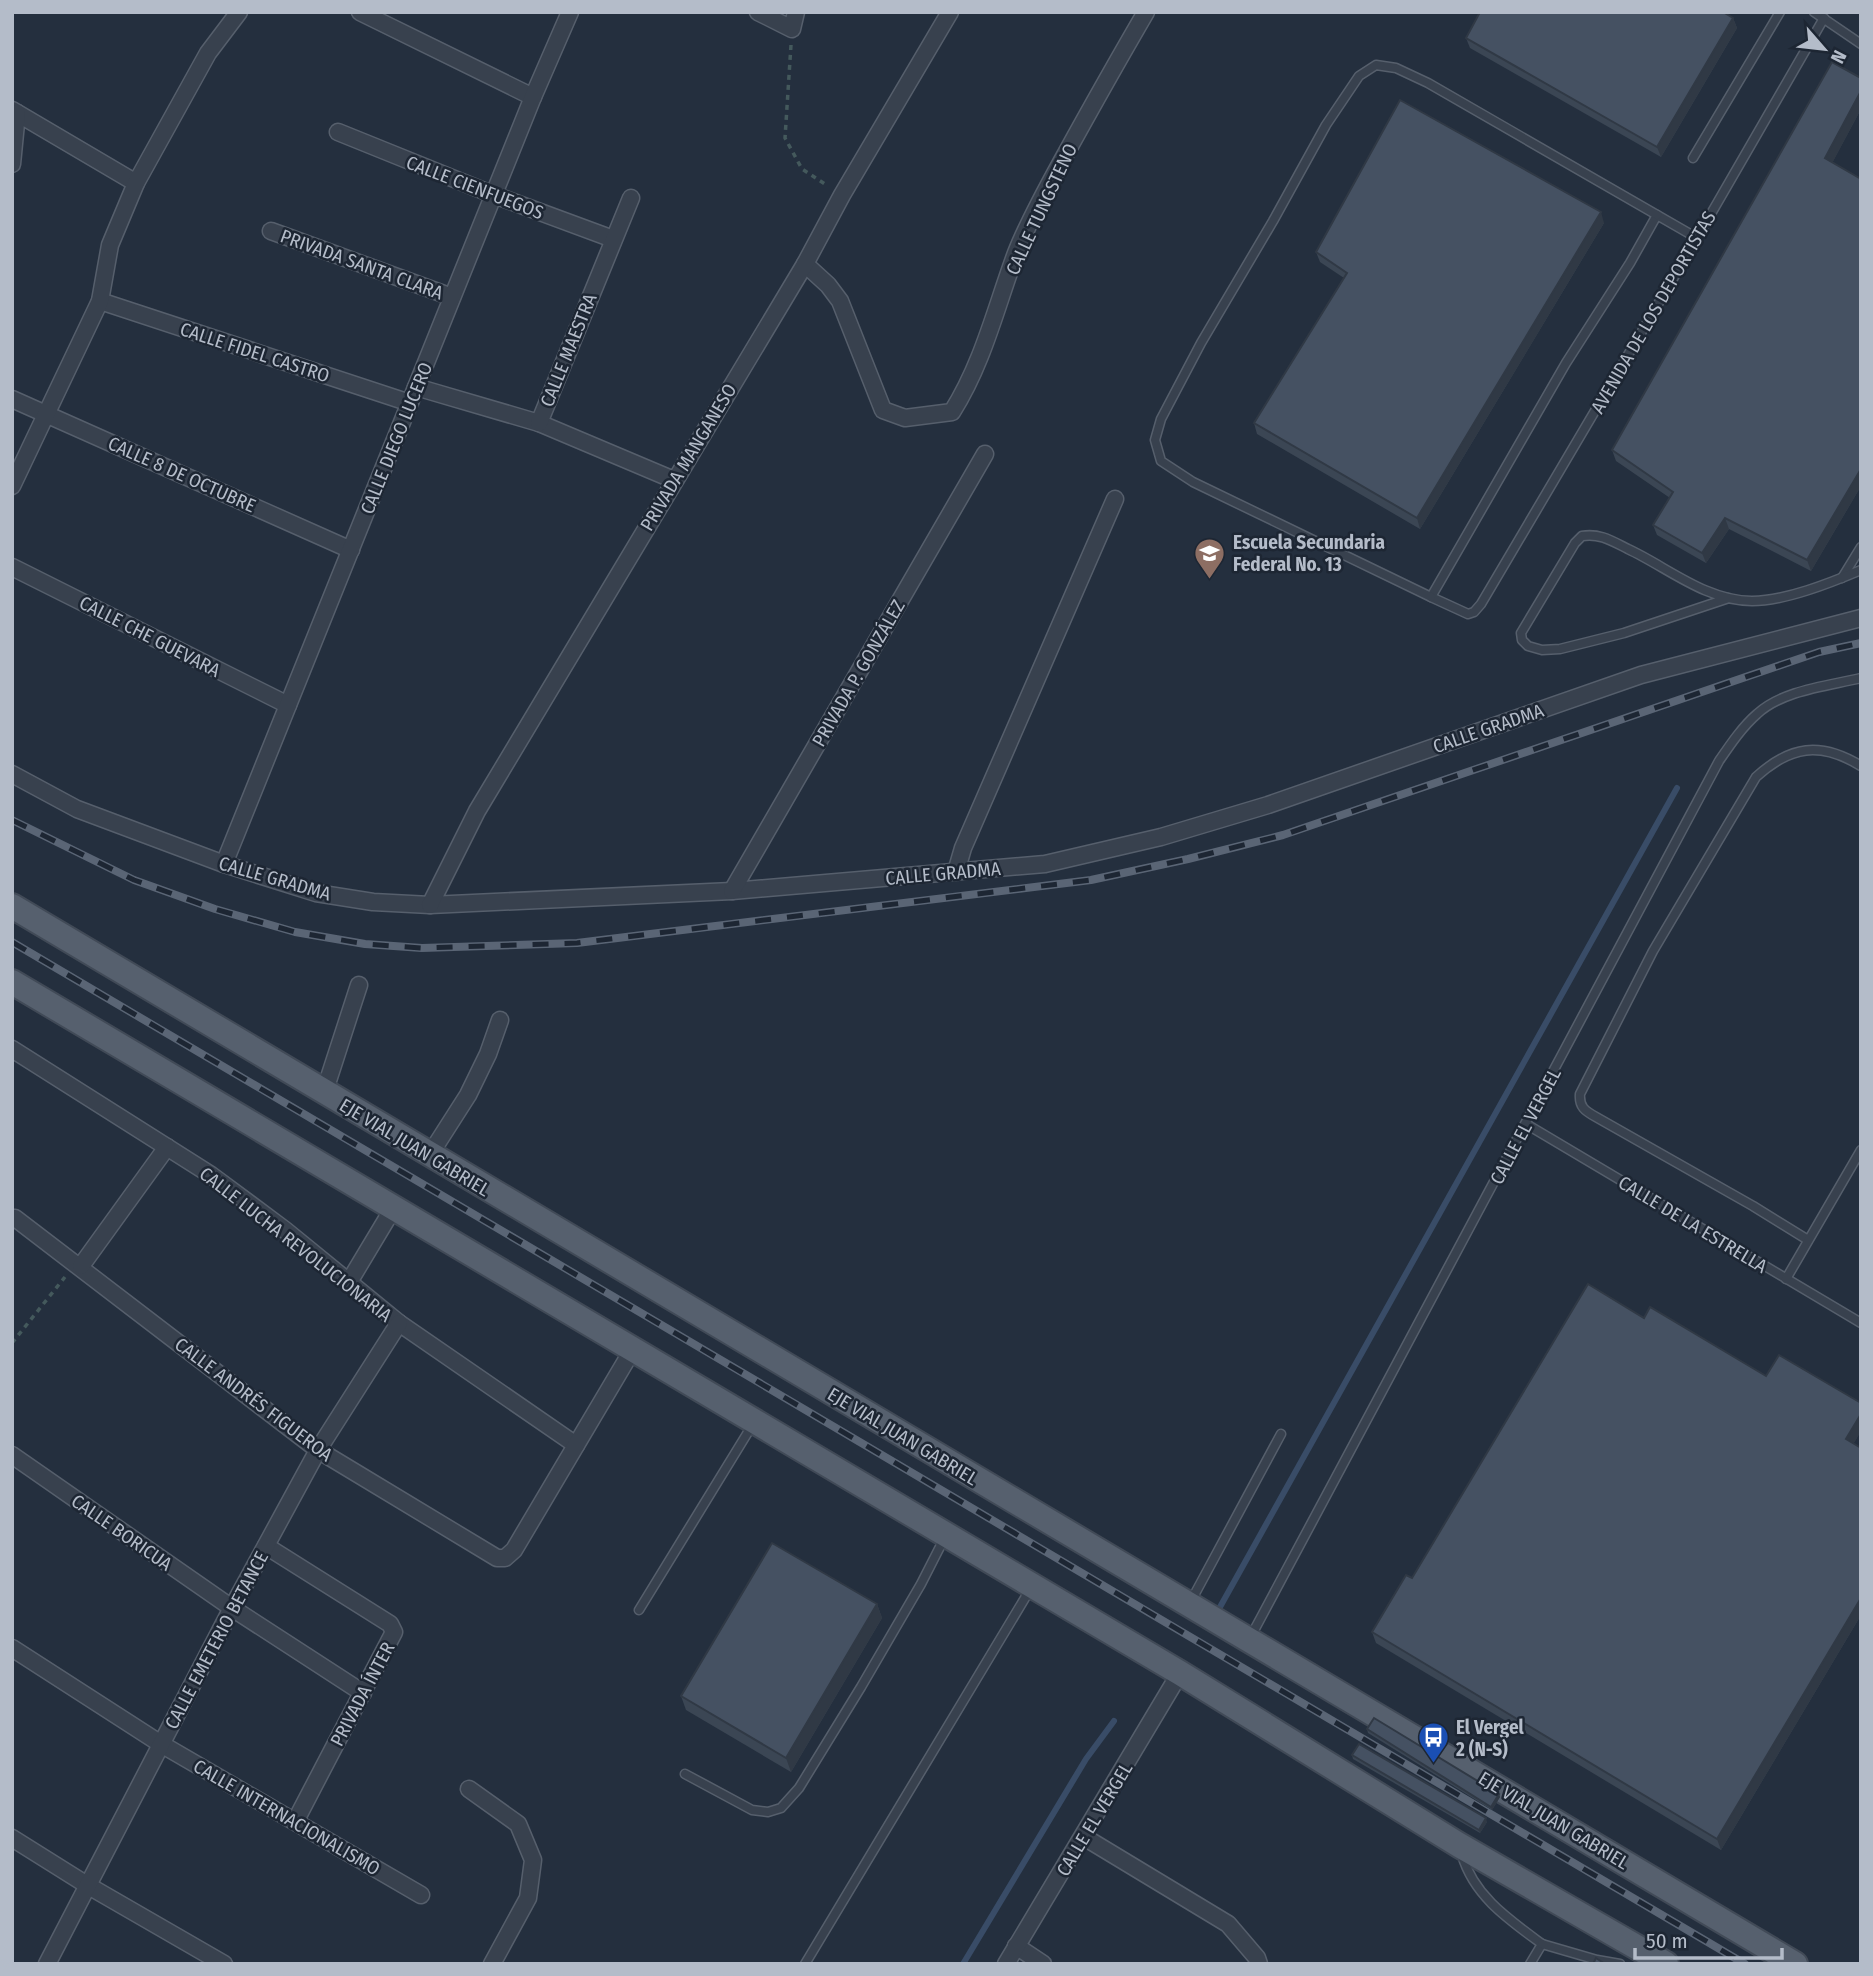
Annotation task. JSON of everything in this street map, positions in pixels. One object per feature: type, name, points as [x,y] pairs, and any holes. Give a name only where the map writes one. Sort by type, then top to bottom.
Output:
[{"type":"main road","name":"EJE VIAL JUAN GABRIEL","points":[[12,906],[429,1156],[1795,1964]]},
{"type":"main road","points":[[12,982],[1180,1673],[1459,1845],[1666,1964]]},
{"type":"street","points":[[12,486],[100,301],[110,245],[136,183],[208,53],[239,12]]},
{"type":"street","points":[[360,12],[533,97]]},
{"type":"street","name":"CALLE DIEGO LUCERO","points":[[224,864],[533,97],[570,12]]},
{"type":"street","points":[[758,12],[792,29],[796,12]]},
{"type":"street","name":"PRIVADA MANGANESO","points":[[430,905],[477,811],[805,264],[842,195],[950,12]]},
{"type":"street","name":"CALLE TUNGSTENO","points":[[805,264],[828,285],[840,301],[883,410],[905,418],[952,412],[993,323],[1017,252],[1051,181],[1146,12]]},
{"type":"street","points":[[12,164],[15,111],[136,183]]},
{"type":"street","name":"CALLE CIENFUEGOS","points":[[338,132],[494,195],[613,239]]},
{"type":"street","name":"CALLE MAESTRA","points":[[416,387],[538,423],[631,198]]},
{"type":"street","name":"PRIVADA SANTA CLARA","points":[[271,231],[452,298]]},
{"type":"street","name":"CALLE FIDEL CASTRO","points":[[100,301],[410,403]]},
{"type":"street","name":"CALLE 8 DE OCTUBRE","points":[[12,399],[351,550]]},
{"type":"street","points":[[538,423],[674,480]]},
{"type":"street","name":"PRIVADA P. GONZÁLEZ","points":[[732,891],[985,454]]},
{"type":"street","points":[[956,872],[963,849],[1115,499]]},
{"type":"street","name":"CALLE CHE GUEVARA","points":[[12,567],[288,705]]},
{"type":"street","name":"CALLE GRADMA","points":[[12,774],[77,809],[224,864],[316,893],[373,902],[430,905],[732,891],[1045,864],[1161,837],[1268,805],[1641,675],[1861,618]]},
{"type":"street","points":[[324,1093],[359,985]]},
{"type":"street","points":[[429,1156],[468,1095],[488,1054],[500,1020]]},
{"type":"street","name":"CALLE LUCHA REVOLUCIONARIA","points":[[12,1049],[211,1175],[264,1214],[399,1323],[576,1445]]},
{"type":"street","points":[[81,1266],[167,1147]]},
{"type":"street","points":[[349,1283],[394,1208]]},
{"type":"street","name":"CALLE ANDRÉS FIGUEROA","points":[[15,1217],[318,1450],[489,1555],[505,1558],[514,1550],[576,1445]]},
{"type":"street","name":"CALLE EMETERIO BETANCE","points":[[47,1964],[232,1608],[318,1450],[399,1323]]},
{"type":"street","points":[[576,1445],[633,1349]]},
{"type":"street","name":"CALLE BORICUA","points":[[13,1458],[232,1608],[363,1693]]},
{"type":"street","name":"PRIVADA ÍNTER","points":[[266,1546],[394,1628],[393,1637],[296,1820]]},
{"type":"street","name":"CALLE INTERNACIONALISMO","points":[[12,1648],[161,1744],[421,1895]]},
{"type":"street","name":"CALLE EL VERGEL","points":[[1006,1964],[1180,1673]]},
{"type":"street","points":[[469,1789],[518,1824],[533,1860],[528,1898],[492,1964]]},
{"type":"street","points":[[1083,1837],[1228,1924],[1259,1964]]},
{"type":"street","points":[[12,1838],[224,1964]]},
{"type":"street","points":[[1016,1946],[1043,1964]]},
{"type":"lane","points":[[1693,158],[1780,12]]},
{"type":"lane","points":[[1814,12],[1861,44]]},
{"type":"lane","name":"AVENIDA DE LOS DEPORTISTAS","points":[[1431,597],[1468,614],[1481,604],[1824,18]]},
{"type":"lane","points":[[1657,215],[1630,263],[1566,363],[1431,597],[1193,482],[1161,461],[1155,440],[1161,419],[1202,343],[1326,125],[1359,76],[1376,65],[1396,68],[1427,83],[1657,215],[1697,238]]},
{"type":"lane","points":[[1729,598],[1624,633],[1560,649],[1542,650],[1528,646],[1522,640],[1521,633],[1575,543],[1582,536],[1601,536],[1646,557],[1699,588],[1729,598],[1752,601],[1780,597],[1861,570]]},
{"type":"lane","points":[[1842,578],[1861,547]]},
{"type":"lane","name":"CALLE EL VERGEL","points":[[1248,1640],[1719,761],[1758,713],[1774,703],[1795,694],[1861,678]]},
{"type":"lane","points":[[1808,1240],[1584,1110],[1580,1094],[1653,951],[1756,777],[1770,765],[1795,751],[1814,749],[1830,752],[1861,766]]},
{"type":"lane","name":"CALLE DE LA ESTRELLA","points":[[1526,1124],[1861,1323]]},
{"type":"lane","points":[[1786,1279],[1861,1150]]},
{"type":"lane","points":[[639,1610],[754,1421]]},
{"type":"lane","points":[[1189,1605],[1281,1434]]},
{"type":"lane","points":[[685,1774],[752,1810],[768,1812],[781,1808],[799,1788],[861,1687],[946,1535]]},
{"type":"lane","points":[[805,1964],[1033,1586]]},
{"type":"lane","points":[[1459,1845],[1465,1865],[1478,1889],[1508,1919],[1542,1944],[1620,1964]]},
{"type":"lane","points":[[1530,1964],[1542,1944]]},
{"type":"path","points":[[792,29],[785,138],[802,169],[842,195]]},
{"type":"path","points":[[12,1343],[62,1278],[81,1266]]},
{"type":"building","points":[[1480,12],[1723,12],[1733,18],[1657,147],[1466,38]]},
{"type":"building","points":[[1832,62],[1861,78],[1861,91],[1825,158],[1861,179],[1861,469],[1807,560],[1725,518],[1702,553],[1653,525],[1673,492],[1612,450]]},
{"type":"building","points":[[1400,100],[1601,212],[1417,518],[1254,423],[1347,273],[1316,252]]},
{"type":"building","points":[[1588,1284],[1644,1318],[1650,1307],[1766,1376],[1779,1355],[1861,1403],[1861,1414],[1846,1439],[1861,1448],[1861,1598],[1717,1839],[1372,1632],[1406,1575],[1412,1578]]},
{"type":"building","points":[[772,1543],[877,1604],[786,1758],[681,1696]]},
{"type":"building","name":"El Vergel 2 (N-S)","points":[[1374,1718],[1499,1794],[1491,1807],[1367,1729]]},
{"type":"building","points":[[1359,1744],[1486,1818],[1479,1830],[1352,1755]]},
{"type":"building","points":[[1596,1958],[1605,1964],[1593,1964]]},
{"type":"waterway","points":[[1220,1607],[1677,788]]},
{"type":"waterway","points":[[963,1964],[1086,1759],[1114,1721]]},
{"type":"railway","points":[[12,820],[134,880],[215,909],[295,932],[365,944],[422,948],[577,943],[1091,880],[1188,859],[1283,835],[1819,652],[1861,643]]},
{"type":"railway","points":[[12,942],[1745,1964]]},
{"type":"place","name":"Escuela Secundaria Federal No. 13","points":[[1210,580]]},
{"type":"place","name":"El Vergel 2 (N-S)","points":[[1433,1765]]}]
